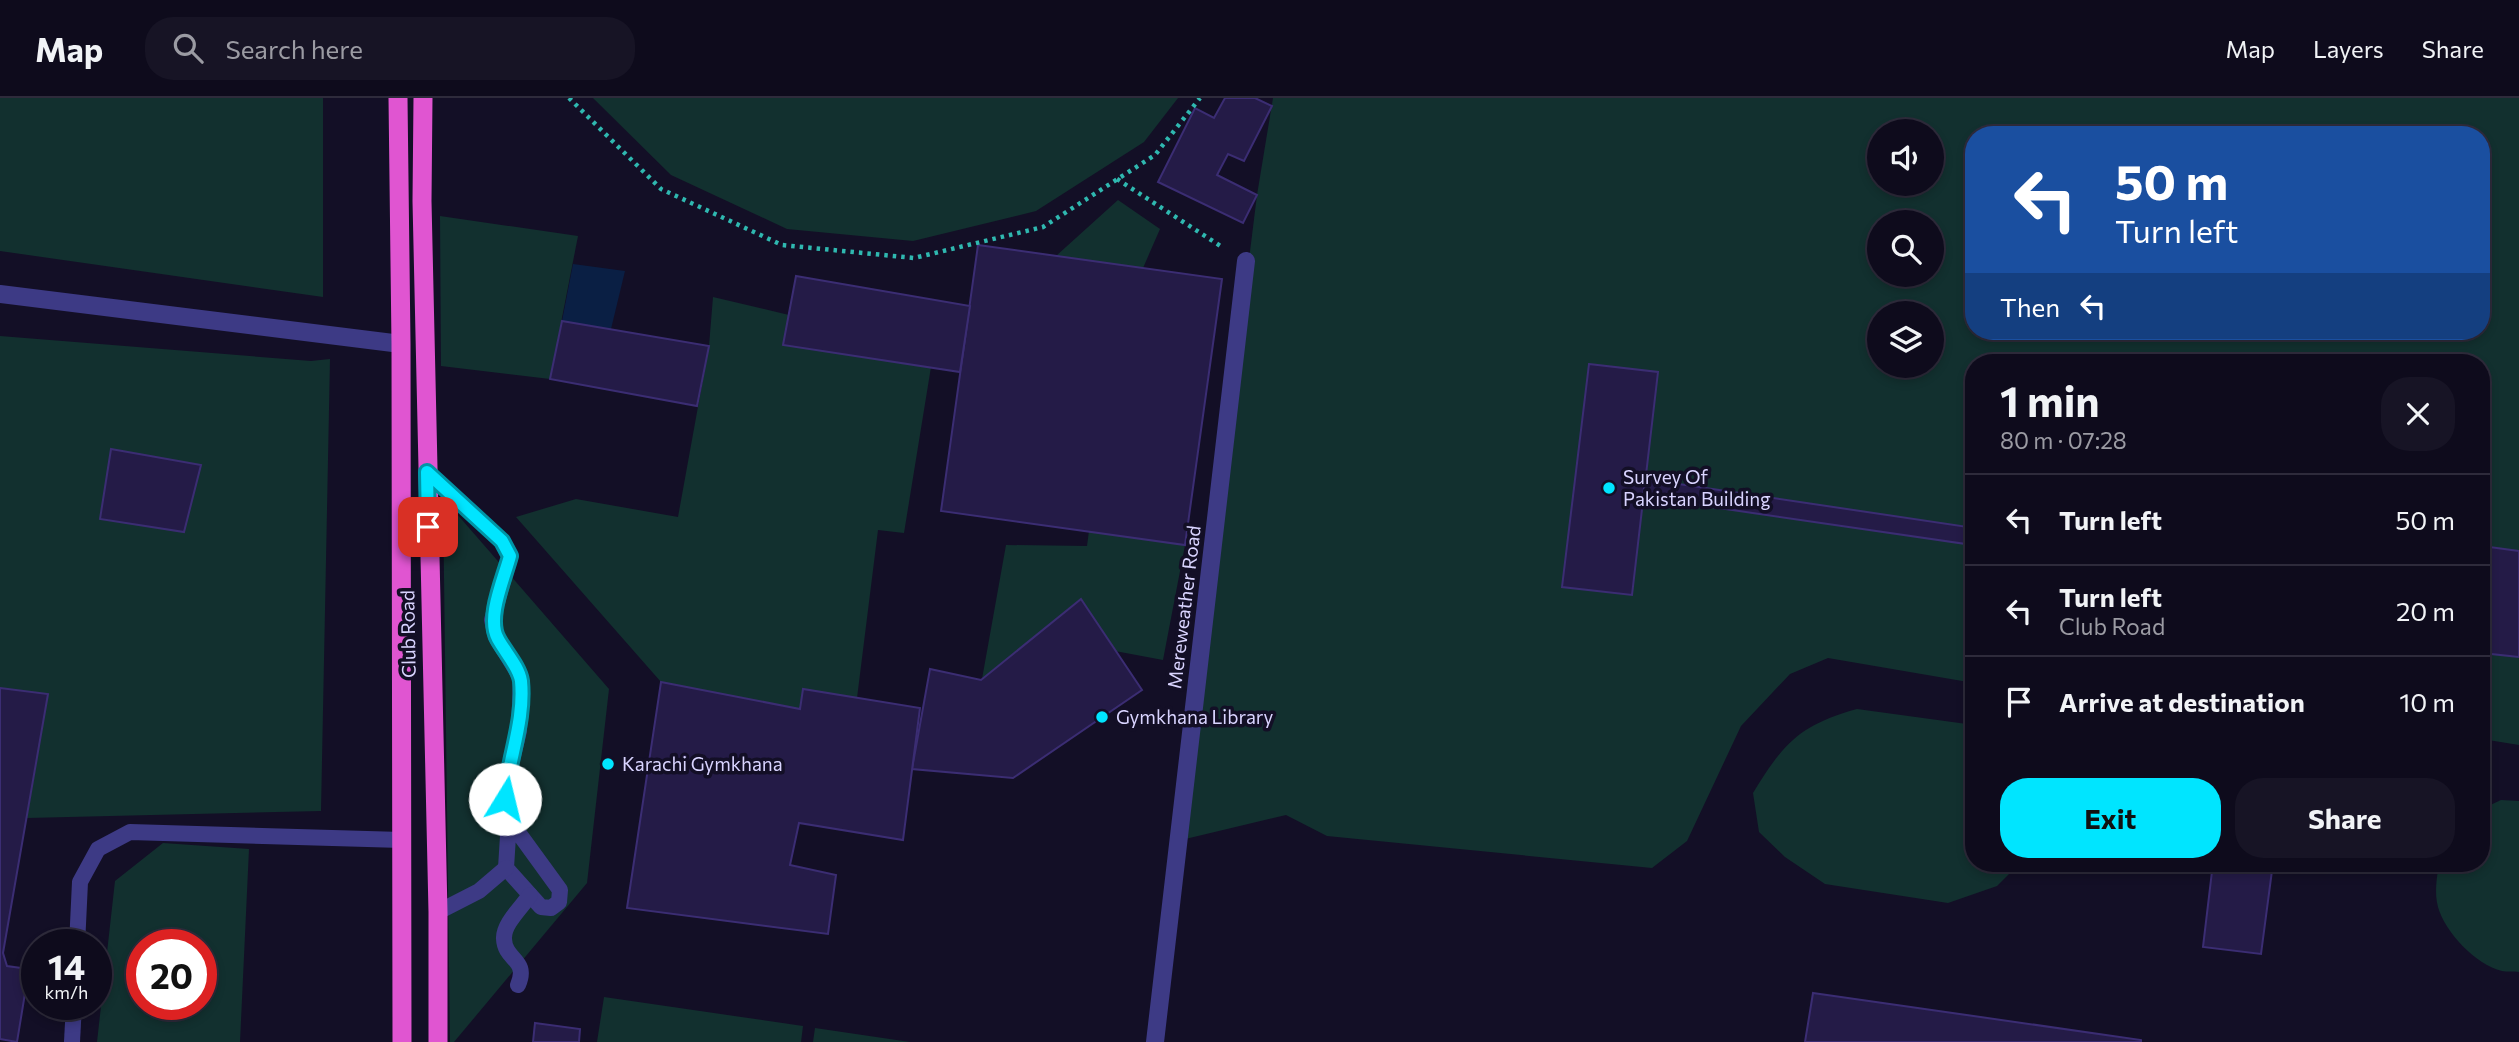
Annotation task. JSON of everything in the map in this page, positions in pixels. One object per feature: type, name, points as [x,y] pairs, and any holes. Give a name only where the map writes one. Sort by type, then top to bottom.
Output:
[{"type":"highway","name":"Club Road","points":[[398,98],[402,1042]]},
{"type":"highway","name":"Club Road","points":[[423,98],[438,1042]]},
{"type":"street","name":"Mereweather Road","points":[[1155,1042],[1246,261]]},
{"type":"street","points":[[0,293],[401,344]]},
{"type":"lane","points":[[427,472],[502,541],[510,556],[492,620],[496,637],[521,678],[519,731],[506,785],[504,813],[560,890],[559,902],[551,908],[541,907],[506,868],[509,820]]},
{"type":"lane","points":[[78,929],[80,882],[98,849],[131,832],[402,840]]},
{"type":"lane","points":[[438,912],[479,891],[506,868]]},
{"type":"lane","points":[[518,985],[522,969],[507,949],[504,938],[508,926],[530,895]]},
{"type":"lane","points":[[72,1042],[73,1020]]},
{"type":"path","points":[[569,98],[661,189],[782,245],[914,258],[1043,227],[1155,155],[1199,98]]},
{"type":"path","points":[[1117,179],[1246,261]]},
{"type":"green space","points":[[0,98],[323,98],[323,297],[0,251]]},
{"type":"green space","points":[[593,98],[1178,98],[1144,142],[1036,211],[913,241],[787,229],[671,175]]},
{"type":"green space","points":[[1273,98],[2519,98],[2519,745],[2490,740],[2490,354],[1965,354],[1965,681],[1828,658],[1790,674],[1741,726],[1687,841],[1652,868],[1327,836],[1286,815],[1177,841],[1257,195]]},
{"type":"green space","points":[[1118,200],[1160,229],[1143,268],[1056,256]]},
{"type":"green space","points":[[440,216],[578,236],[550,379],[441,366]]},
{"type":"green space","points":[[713,297],[789,315],[931,367],[904,533],[878,530],[857,698],[803,689],[800,709],[661,682],[516,517],[576,499],[678,517],[709,346]]},
{"type":"green space","points":[[0,336],[311,361],[330,359],[321,811],[27,818],[48,694],[0,688]]},
{"type":"green space","points":[[443,498],[609,689],[587,883],[454,1042],[450,1042]]},
{"type":"green space","points":[[1089,531],[1185,545],[1163,660],[1115,651],[1080,599],[982,679],[1006,545],[1087,546]]},
{"type":"green space","points":[[1857,709],[1965,724],[1965,872],[2011,872],[1997,886],[1948,903],[1825,884],[1785,857],[1759,832],[1753,793],[1774,761],[1794,739],[1820,722]]},
{"type":"green space","points":[[2501,800],[2519,801],[2519,972],[2492,968],[2472,955],[2447,927],[2436,896],[2438,872],[2490,872],[2490,805]]},
{"type":"green space","points":[[163,843],[249,849],[240,1042],[97,1042],[99,1020],[112,1020],[112,929],[110,929],[115,881]]},
{"type":"green space","points":[[604,997],[803,1026],[801,1042],[597,1042]]},
{"type":"green space","points":[[815,1028],[910,1042],[813,1042]]},
{"type":"water","points":[[573,264],[625,271],[611,329],[562,321]]},
{"type":"building","points":[[1225,98],[1255,98],[1272,106],[1244,161],[1228,154],[1217,175],[1257,195],[1243,223],[1158,182],[1195,108],[1214,118]]},
{"type":"building","points":[[978,245],[1222,279],[1185,545],[941,511]]},
{"type":"building","points":[[796,276],[970,306],[960,372],[783,345]]},
{"type":"building","points":[[562,321],[709,346],[697,406],[550,379]]},
{"type":"building","name":"Survey Of Pakistan Building","points":[[1589,364],[1658,372],[1632,595],[1562,587]]},
{"type":"building","points":[[111,449],[201,465],[184,532],[100,519]]},
{"type":"building","points":[[1645,479],[1965,527],[1965,544],[1643,497]]},
{"type":"building","points":[[2490,547],[2519,551],[2519,657],[2490,654]]},
{"type":"building","points":[[1081,599],[1142,690],[1013,778],[912,769],[930,669],[981,680]]},
{"type":"building","name":"Karachi Gymkhana","points":[[661,682],[800,709],[803,689],[920,708],[903,840],[799,823],[790,865],[836,875],[828,934],[627,908]]},
{"type":"building","points":[[0,688],[48,694],[3,953],[7,966],[21,968],[21,1018],[17,1042],[0,1039]]},
{"type":"building","points":[[2212,872],[2272,872],[2261,954],[2203,947]]},
{"type":"building","points":[[1813,993],[2141,1040],[2141,1042],[1805,1042]]},
{"type":"building","points":[[535,1023],[580,1029],[579,1042],[533,1042]]},
{"type":"place","name":"Survey Of Pakistan Building","points":[[1609,488]]},
{"type":"place","name":"Gymkhana Library","points":[[1102,717]]},
{"type":"place","name":"Karachi Gymkhana","points":[[608,764]]},
{"type":"route","points":[[428,527],[427,472],[502,541],[510,556],[492,620],[496,637],[521,678],[519,731],[505,799]]}]
